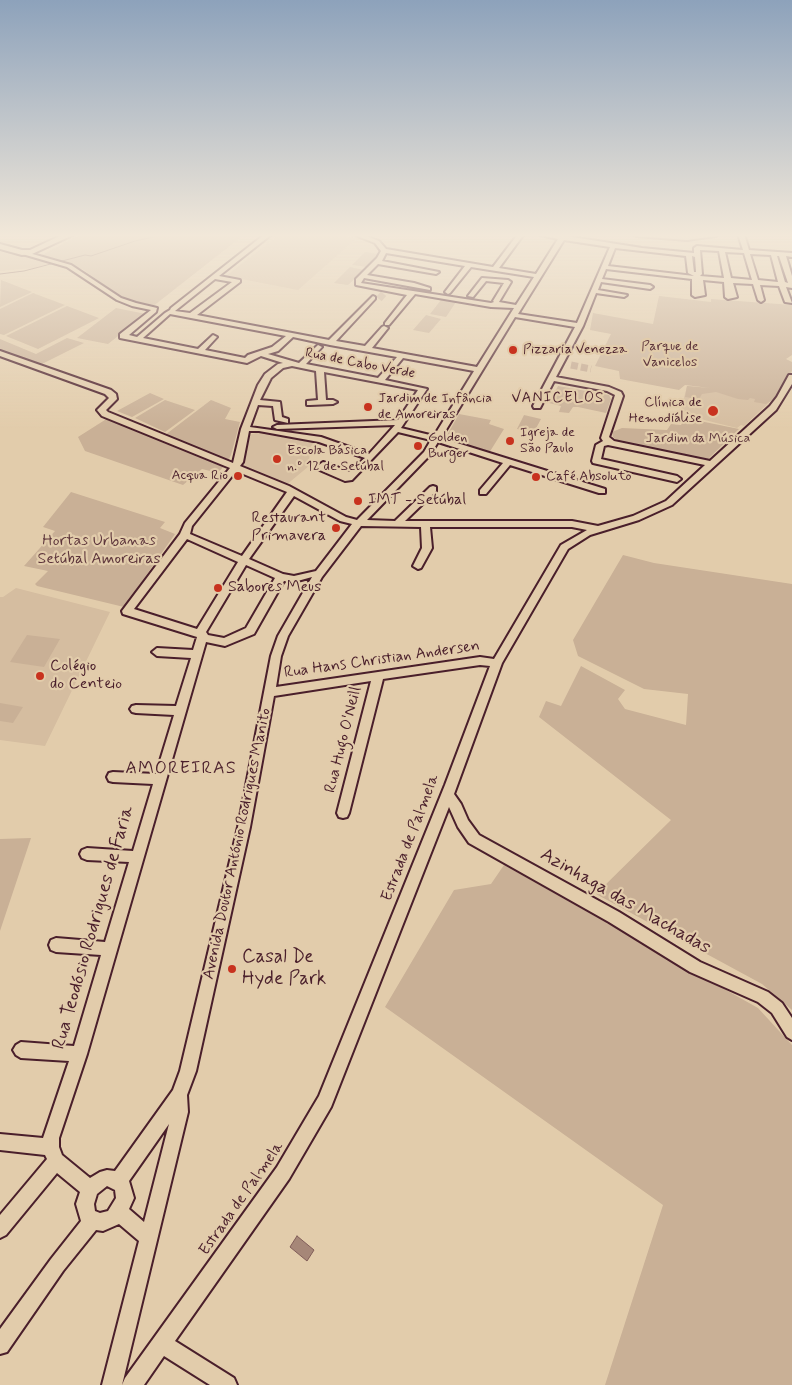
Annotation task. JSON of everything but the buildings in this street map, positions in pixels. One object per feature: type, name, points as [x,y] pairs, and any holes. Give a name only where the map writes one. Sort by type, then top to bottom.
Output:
[{"type":"street","points":[[119,299],[170,312],[479,370]]},
{"type":"street","points":[[138,338],[187,299]]},
{"type":"street","points":[[191,316],[214,299]]},
{"type":"street","points":[[334,343],[376,299]]},
{"type":"street","points":[[368,349],[408,299]]},
{"type":"street","points":[[454,299],[491,306],[499,299]]},
{"type":"street","points":[[482,299],[518,307]]},
{"type":"street","name":"Avenida Doutor António Rodrigues Manito","points":[[112,1385],[180,1112],[179,1095],[188,1071],[244,827],[276,656],[283,636],[318,575],[358,523],[424,456],[524,299]]},
{"type":"street","points":[[537,406],[579,326],[591,299]]},
{"type":"street","points":[[159,308],[158,315],[170,312]]},
{"type":"street","points":[[159,308],[123,336],[247,361],[276,348],[291,335]]},
{"type":"street","points":[[514,315],[579,326]]},
{"type":"street","points":[[200,351],[213,337]]},
{"type":"street","points":[[281,577],[250,631],[225,642],[201,636],[127,611],[185,535],[188,526],[239,462],[245,429],[262,385],[268,376],[281,366],[297,365],[318,347]]},
{"type":"street","points":[[0,353],[108,392],[113,396],[113,399],[101,410],[106,414],[235,466],[292,492],[343,520],[358,523],[397,524],[572,524],[599,529]]},
{"type":"street","name":"Rua de Cabo Verde","points":[[260,354],[297,365],[423,389],[398,426]]},
{"type":"street","points":[[381,380],[401,356]]},
{"type":"street","points":[[320,369],[322,403]]},
{"type":"street","name":"Estrada de Palmela","points":[[132,1385],[283,1173],[325,1101],[447,795],[497,662],[564,547],[587,533],[656,510],[679,494],[773,408],[781,398],[792,377]]},
{"type":"street","points":[[551,378],[609,389],[618,394],[619,396],[605,438],[608,442]]},
{"type":"street","points":[[256,402],[277,404],[278,418],[285,421],[366,418],[373,423]]},
{"type":"street","points":[[310,403],[333,402]]},
{"type":"street","points":[[276,430],[285,421]]},
{"type":"street","points":[[245,429],[276,430],[373,423],[398,426],[602,491]]},
{"type":"street","points":[[351,476],[371,457],[398,426]]},
{"type":"street","points":[[276,430],[321,440],[371,457]]},
{"type":"street","points":[[677,479],[596,461],[600,445],[608,442],[711,464]]},
{"type":"street","points":[[484,492],[508,462]]},
{"type":"street","points":[[397,524],[433,489]]},
{"type":"street","name":"Rua Teodósio Rodrigues de Faria","points":[[54,1154],[53,1129],[79,1054],[201,636],[244,560],[292,492]]},
{"type":"street","points":[[418,566],[427,548],[425,524]]},
{"type":"street","points":[[185,535],[281,577],[294,579],[312,574],[318,575]]},
{"type":"street","points":[[156,652],[197,654]]},
{"type":"street","name":"Rua Hans Christian Andersen","points":[[270,692],[480,662],[497,662]]},
{"type":"street","name":"Rua Hugo O'Neill","points":[[343,812],[378,676]]},
{"type":"street","points":[[136,709],[180,711]]},
{"type":"street","points":[[113,777],[160,780]]},
{"type":"street","name":"Azinhaga das Machadas","points":[[447,795],[474,839],[614,917],[694,967],[763,998],[777,1008],[792,1032]]},
{"type":"street","points":[[88,854],[137,858]]},
{"type":"street","points":[[56,945],[110,949]]},
{"type":"street","points":[[21,1050],[79,1054]]},
{"type":"street","points":[[118,1180],[148,1141],[179,1095]]},
{"type":"street","points":[[0,1142],[54,1154],[90,1189]]},
{"type":"street","points":[[0,1229],[54,1154]]},
{"type":"street","points":[[113,1178],[118,1180],[122,1185],[125,1198],[119,1212],[114,1217],[103,1222],[93,1220],[88,1216],[85,1204],[90,1189],[100,1180],[113,1178]]},
{"type":"street","points":[[119,1212],[148,1236]]},
{"type":"street","points":[[0,1345],[57,1265],[93,1220]]},
{"type":"street","points":[[162,1344],[227,1385]]},
{"type":"shaded area","points":[[687,386],[774,398],[744,426],[741,425],[737,428],[680,414]]},
{"type":"shaded area","name":"Escola Básica n.º 12 de Setúbal","points":[[260,432],[314,442],[310,448],[309,466],[285,486],[244,466],[249,435]]},
{"type":"shaded area","name":"Colégio do Centeio","points":[[16,588],[110,612],[45,746],[0,740],[0,597]]},
{"type":"shaded area","points":[[297,1236],[314,1250],[307,1261],[290,1247]]},
{"type":"green space","points":[[0,299],[18,299],[0,307]]},
{"type":"green space","points":[[21,299],[48,299],[65,305],[4,335],[0,334],[0,309]]},
{"type":"green space","points":[[123,299],[163,299],[152,307]]},
{"type":"green space","name":"Parque de Vanicelos","points":[[658,299],[711,302],[711,299],[792,305],[792,355],[786,359],[792,362],[792,371],[775,398],[766,404],[754,402],[755,399],[738,399],[716,392],[702,394],[699,399],[685,397],[687,386],[710,388],[685,385],[679,390],[620,379],[619,371],[595,366],[611,334],[590,330],[593,313],[653,324]]},
{"type":"green space","points":[[441,300],[456,302],[446,317],[430,314]]},
{"type":"green space","points":[[67,306],[99,318],[38,349],[6,336]]},
{"type":"green space","points":[[116,308],[146,314],[108,344],[77,338]]},
{"type":"green space","points":[[426,315],[441,319],[429,333],[413,330]]},
{"type":"green space","points":[[67,338],[84,343],[40,365],[0,351],[0,339],[36,354]]},
{"type":"green space","points":[[558,386],[609,395],[611,399],[606,413],[578,407],[573,407],[569,413],[559,412],[561,406],[549,403]]},
{"type":"green space","points":[[150,393],[164,399],[132,417],[117,411]]},
{"type":"green space","points":[[165,400],[195,410],[165,432],[135,418]]},
{"type":"green space","points":[[211,400],[231,408],[225,419],[240,422],[228,461],[165,435]]},
{"type":"green space","points":[[459,414],[491,420],[489,424],[504,429],[489,453],[446,437]]},
{"type":"green space","points":[[524,415],[541,419],[534,432],[517,429]]},
{"type":"green space","points":[[108,418],[223,467],[218,473],[202,469],[183,485],[85,451],[78,437]]},
{"type":"green space","name":"Jardim da Música","points":[[685,418],[739,429],[708,459],[619,442],[613,437],[612,432],[622,428],[667,430],[671,424],[681,425]]},
{"type":"green space","name":"Hortas Urbanas Setúbal Amoreiras","points":[[71,492],[165,522],[160,528],[175,534],[124,607],[37,586],[35,584],[48,571],[24,566],[55,531],[43,527]]},
{"type":"green space","points":[[623,555],[654,563],[792,584],[792,1010],[762,984],[596,894],[671,820],[539,717],[546,701],[561,706],[581,666],[625,690],[618,699],[625,709],[686,725],[688,694],[644,689],[578,656],[573,640]]},
{"type":"green space","points":[[27,635],[60,639],[44,667],[10,662]]},
{"type":"green space","points":[[0,703],[23,707],[13,723],[0,721]]},
{"type":"green space","points":[[31,838],[0,931],[0,839]]},
{"type":"green space","points":[[504,865],[758,1008],[792,1045],[792,1385],[605,1385],[663,1205],[385,1007],[454,890],[491,884]]},
{"type":"tunnel","points":[[571,365],[591,369]]},
{"type":"place","name":"Pizzaria Venezza","points":[[513,350]]},
{"type":"place","name":"Jardim de Infância de Amoreiras","points":[[368,407]]},
{"type":"place","name":"Clínica de Hemodiálise","points":[[713,411]]},
{"type":"place","name":"Igreja de São Paulo","points":[[510,441]]},
{"type":"place","name":"Golden Burger","points":[[418,446]]},
{"type":"place","name":"Escola Básica n.º 12 de Setúbal","points":[[277,459]]},
{"type":"place","name":"Acqua Rio","points":[[238,476]]},
{"type":"place","name":"Café Absoluto","points":[[536,477]]},
{"type":"place","name":"IMT - Setúbal","points":[[358,501]]},
{"type":"place","name":"Restaurant Primavera","points":[[336,528]]},
{"type":"place","name":"Sabores Meus","points":[[218,588]]},
{"type":"place","name":"Colégio do Centeio","points":[[40,676]]},
{"type":"place","name":"Casal De Hyde Park","points":[[232,969]]},
{"type":"district","name":"VANICELOS","points":[[558,399]]},
{"type":"district","name":"AMOREIRAS","points":[[181,769]]}]
